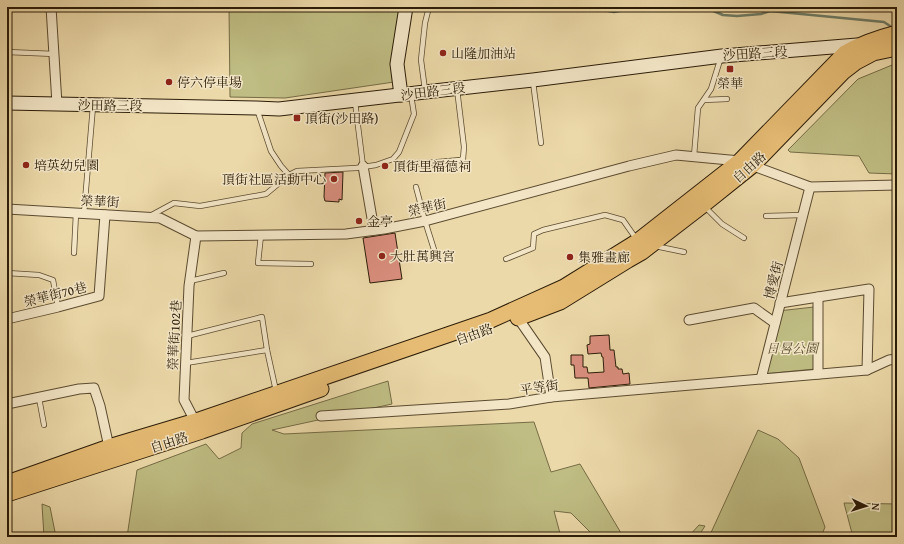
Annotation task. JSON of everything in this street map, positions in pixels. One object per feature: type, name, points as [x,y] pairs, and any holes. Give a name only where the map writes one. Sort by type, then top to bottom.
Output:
[{"type":"main road","name":"沙田路三段","points":[[858,45],[897,33]]},
{"type":"main road","name":"自由路","points":[[644,243],[746,163],[845,53],[858,45]]},
{"type":"main road","points":[[873,53],[897,48]]},
{"type":"main road","name":"自由路","points":[[7,494],[198,426],[518,318],[560,302],[626,255],[703,205],[843,72],[856,62],[873,53]]},
{"type":"main road","name":"自由路","points":[[7,483],[108,447],[198,426],[277,393],[491,320],[564,287],[626,255]]},
{"type":"street","points":[[51,7],[57,104]]},
{"type":"street","points":[[406,7],[401,64],[406,94]]},
{"type":"street","points":[[401,64],[413,7]]},
{"type":"street","points":[[858,45],[873,53]]},
{"type":"street","name":"沙田路三段","points":[[7,104],[279,109],[533,80],[722,56],[858,45]]},
{"type":"street","name":"榮華街","points":[[7,210],[160,218],[196,236],[346,234],[426,222],[629,166],[676,155],[746,163],[810,186]]},
{"type":"street","points":[[364,166],[374,230]]},
{"type":"street","points":[[810,186],[897,185]]},
{"type":"street","name":"博愛街","points":[[761,379],[810,186]]},
{"type":"street","name":"榮華街70巷","points":[[7,318],[99,296],[105,215]]},
{"type":"street","name":"榮華街102巷","points":[[196,236],[190,281],[184,400],[198,426]]},
{"type":"street","points":[[780,303],[869,289],[866,370]]},
{"type":"street","points":[[818,297],[818,374]]},
{"type":"street","points":[[688,320],[754,308],[775,323]]},
{"type":"street","points":[[518,318],[545,357],[551,397]]},
{"type":"street","name":"平等街","points":[[321,416],[509,404],[551,397],[866,370],[889,360],[897,360]]},
{"type":"street","points":[[7,404],[80,389],[94,388],[100,406],[108,447]]},
{"type":"lane","points":[[425,92],[420,60],[425,23],[429,7]]},
{"type":"lane","points":[[7,52],[54,54]]},
{"type":"lane","points":[[694,156],[698,108],[711,89],[722,56]]},
{"type":"lane","points":[[533,80],[541,144]]},
{"type":"lane","points":[[415,164],[463,159],[464,147],[457,88]]},
{"type":"lane","points":[[149,217],[174,203],[200,206],[266,194],[289,175],[297,171],[376,165],[393,160],[399,152],[414,114],[406,94]]},
{"type":"lane","points":[[704,100],[727,99]]},
{"type":"lane","points":[[354,100],[364,166]]},
{"type":"lane","points":[[74,253],[93,106]]},
{"type":"lane","points":[[256,108],[271,151],[289,175]]},
{"type":"lane","points":[[416,187],[436,256]]},
{"type":"lane","points":[[703,205],[722,224],[744,238]]},
{"type":"lane","points":[[506,259],[533,248],[534,234],[543,230],[605,215],[623,220],[644,243],[684,252]]},
{"type":"lane","points":[[766,216],[802,215]]},
{"type":"lane","points":[[261,235],[258,263],[311,264]]},
{"type":"lane","points":[[190,281],[224,273]]},
{"type":"lane","points":[[7,274],[39,275],[53,280],[58,307]]},
{"type":"lane","points":[[187,336],[262,317],[267,350],[277,393]]},
{"type":"lane","points":[[186,363],[267,350]]},
{"type":"lane","points":[[38,398],[44,425]]},
{"type":"green space","points":[[229,7],[403,7],[394,82],[285,98],[230,97]]},
{"type":"green space","points":[[897,63],[897,174],[869,173],[859,156],[790,152],[788,150],[858,79]]},
{"type":"green space","name":"日晷公園","points":[[814,307],[815,369],[763,374],[778,311]]},
{"type":"green space","points":[[388,381],[392,404],[272,430],[284,434],[534,422],[551,472],[580,464],[621,533],[688,537],[595,537],[571,513],[554,511],[561,537],[127,537],[137,470],[206,444],[219,459],[241,448],[242,433],[252,424]]},
{"type":"green space","points":[[758,430],[778,439],[799,458],[825,527],[821,537],[709,537]]},
{"type":"green space","points":[[844,503],[897,504],[897,537],[853,537]]},
{"type":"green space","points":[[42,504],[50,507],[56,537],[44,537]]},
{"type":"green space","points":[[699,525],[705,526],[698,537],[688,537]]},
{"type":"building","name":"頂街社區活動中心","points":[[343,172],[342,200],[339,199],[339,202],[325,201],[325,173]]},
{"type":"building","name":"大肚萬興宮","points":[[395,233],[402,279],[370,283],[363,238]]},
{"type":"building","points":[[609,335],[610,350],[614,350],[616,367],[618,367],[618,369],[622,369],[623,374],[629,373],[630,384],[589,388],[588,378],[575,378],[574,365],[571,365],[571,355],[583,355],[583,367],[587,367],[588,373],[604,372],[603,357],[601,353],[588,354],[587,345],[590,344],[590,336]]},
{"type":"waterway","points":[[587,7],[614,12],[630,9],[670,10],[687,7]]},
{"type":"waterway","points":[[697,7],[704,7],[723,15],[737,16],[761,14],[770,11],[884,22],[890,26]]},
{"type":"place","name":"山隆加油站","points":[[443,53]]},
{"type":"place","name":"榮華","points":[[730,69]]},
{"type":"place","name":"停六停車場","points":[[169,82]]},
{"type":"place","name":"頂街(沙田路)","points":[[297,118]]},
{"type":"place","name":"培英幼兒園","points":[[26,165]]},
{"type":"place","name":"頂街里福德祠","points":[[385,166]]},
{"type":"place","name":"頂街社區活動中心","points":[[334,179]]},
{"type":"place","name":"金亭","points":[[359,221]]},
{"type":"place","name":"大肚萬興宮","points":[[382,256]]},
{"type":"place","name":"集雅畫廊","points":[[570,257]]}]
